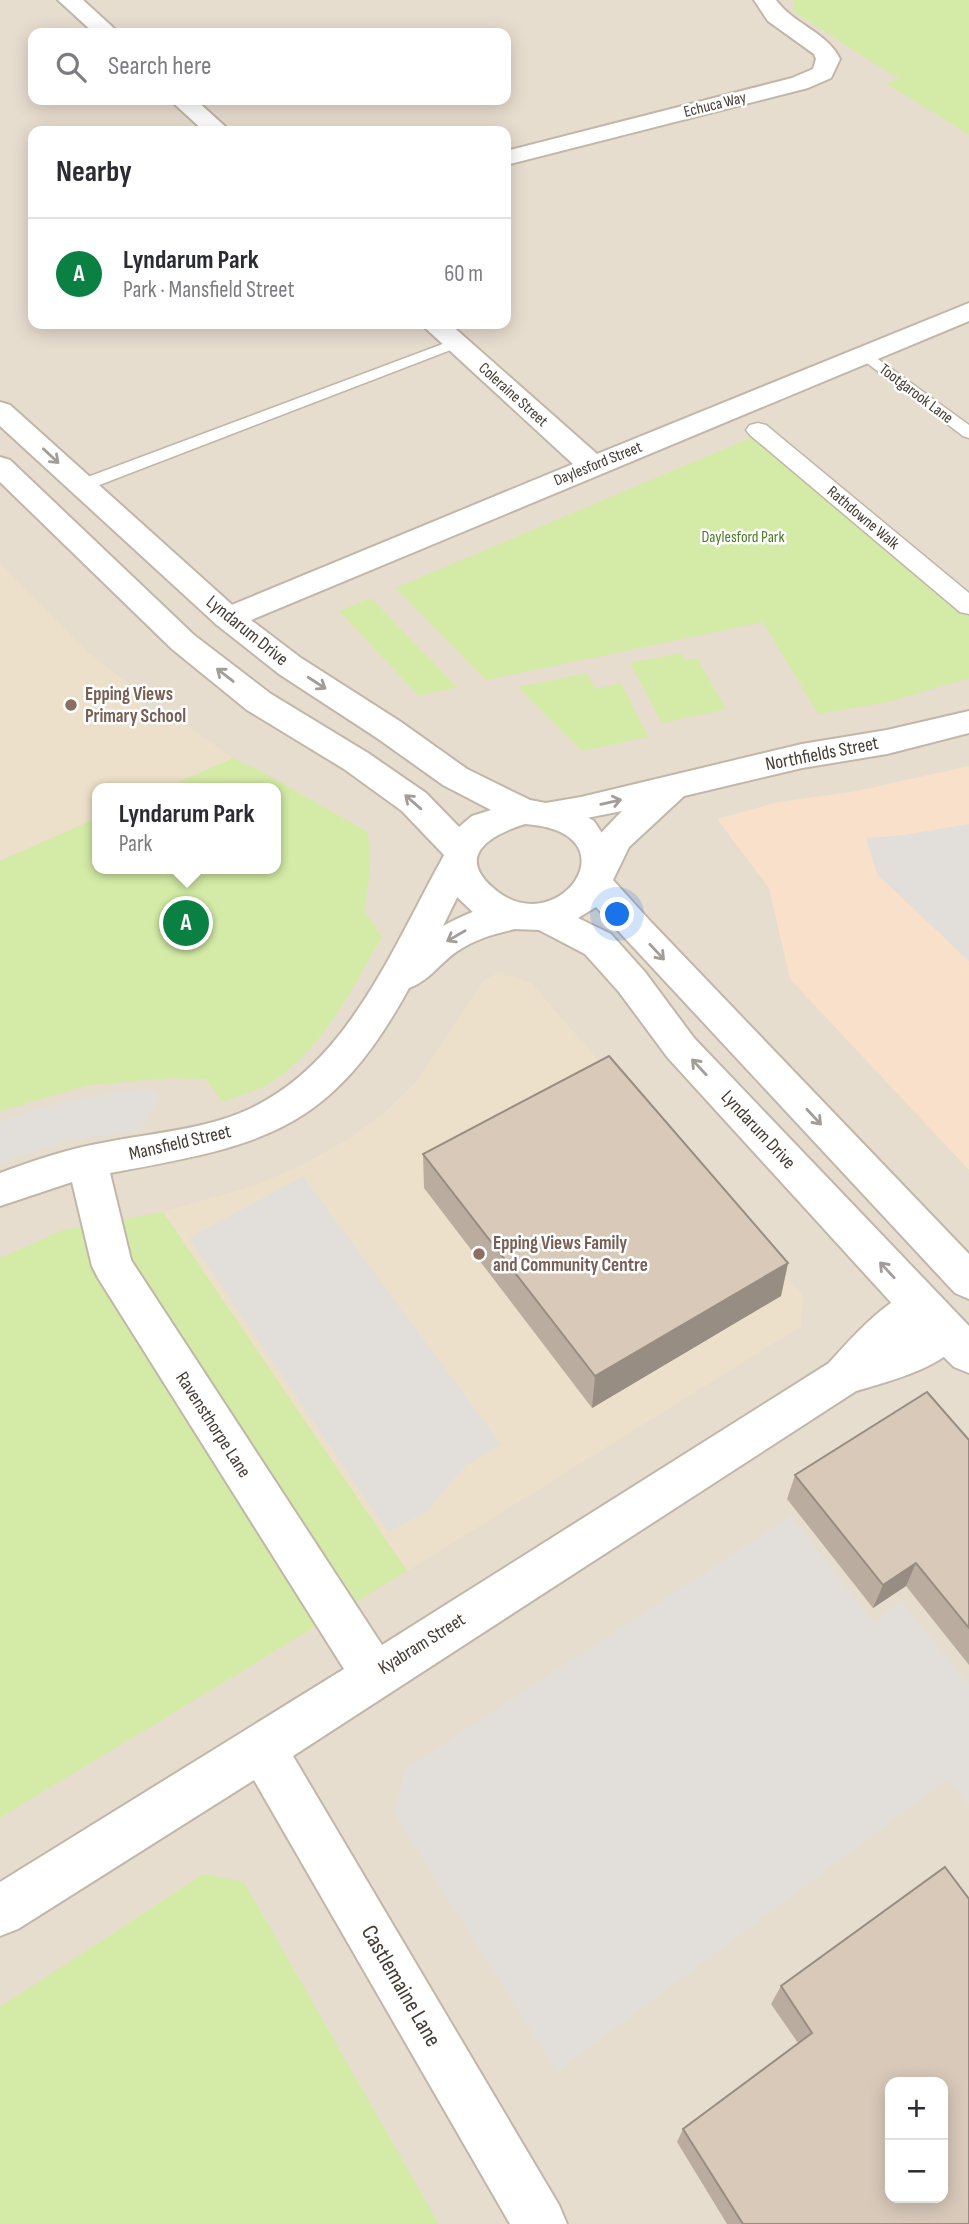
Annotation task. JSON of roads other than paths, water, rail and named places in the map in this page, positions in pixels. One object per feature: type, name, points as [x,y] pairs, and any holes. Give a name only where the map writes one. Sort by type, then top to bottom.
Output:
[{"type":"street","name":"Echuca Way","points":[[511,157],[800,83],[823,73],[828,59],[824,50],[776,16],[765,0]]},
{"type":"street","points":[[74,5],[102,3]]},
{"type":"street","points":[[74,5],[101,28]]},
{"type":"street","points":[[188,105],[212,126]]},
{"type":"street","name":"Daylesford Street","points":[[228,618],[969,311]]},
{"type":"street","name":"Coleraine Street","points":[[440,329],[593,466]]},
{"type":"street","name":"Lyndarum Drive","points":[[0,411],[228,618],[290,666],[389,730],[454,777],[535,813]]},
{"type":"street","name":"Rathdowne Walk","points":[[758,430],[969,606]]},
{"type":"street","points":[[0,466],[183,642],[260,702],[356,761],[414,802],[460,855]]},
{"type":"street","name":"Northfields Street","points":[[535,813],[581,809],[789,759],[925,734],[969,722]]},
{"type":"street","name":"Northfields Street","points":[[598,878],[614,841],[633,821],[675,788]]},
{"type":"street","points":[[535,813],[570,821],[589,835],[599,853],[598,878],[576,904],[531,915],[495,909],[474,896],[462,878],[460,855],[469,836],[484,823],[503,815],[535,813]]},
{"type":"street","name":"Mansfield Street","points":[[0,1190],[88,1161],[177,1147],[219,1137],[253,1125],[285,1109],[337,1068],[357,1043],[443,895],[460,855]]},
{"type":"street","points":[[598,878],[638,932],[967,1279]]},
{"type":"street","name":"Lyndarum Drive","points":[[531,915],[598,944],[632,982],[681,1048],[951,1327]]},
{"type":"street","name":"Mansfield Street","points":[[389,992],[443,943],[481,922],[531,915]]},
{"type":"street","name":"Ravensthorpe Lane","points":[[88,1161],[96,1211],[111,1266],[374,1675]]},
{"type":"street","name":"Kyabram Street","points":[[0,1911],[262,1748],[844,1376],[901,1360],[951,1327],[967,1279]]},
{"type":"street","name":"Castlemaine Lane","points":[[262,1748],[540,2224]]},
{"type":"lane","points":[[83,485],[456,343]]},
{"type":"lane","name":"Tootgarook Lane","points":[[864,354],[969,433]]},
{"type":"place","name":"Epping Views Primary School","points":[[71,705]]},
{"type":"place","name":"Lyndarum Park","points":[[186,923]]},
{"type":"place","name":"Epping Views Family and Community Centre","points":[[479,1254]]},
{"type":"park label","name":"Daylesford Park","points":[[743,537]]}]
